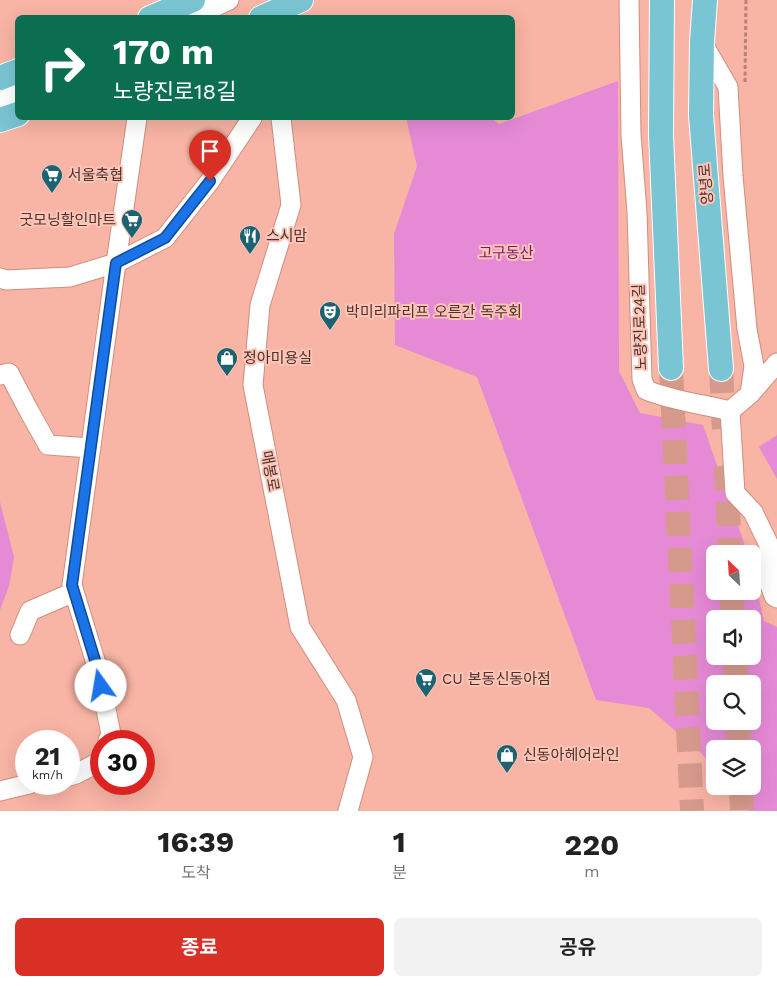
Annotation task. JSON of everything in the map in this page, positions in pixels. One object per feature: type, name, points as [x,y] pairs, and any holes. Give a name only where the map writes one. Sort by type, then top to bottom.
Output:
[{"type":"main road","points":[[157,15],[193,0]]},
{"type":"main road","points":[[268,12],[301,0]]},
{"type":"main road","points":[[662,0],[661,135],[671,368]]},
{"type":"main road","name":"양녕로","points":[[705,0],[702,42],[701,115],[721,368]]},
{"type":"main road","points":[[0,78],[15,72]]},
{"type":"main road","points":[[0,120],[15,115]]},
{"type":"street","points":[[196,15],[229,0]]},
{"type":"street","name":"노량진로24길","points":[[629,0],[631,135],[637,212],[642,379],[646,390],[675,399],[730,411]]},
{"type":"street","points":[[702,42],[728,87],[733,176],[747,329],[754,366],[750,394]]},
{"type":"street","points":[[0,102],[15,95]]},
{"type":"street","points":[[109,730],[98,670],[72,585],[137,120]]},
{"type":"street","points":[[0,278],[6,280],[70,277],[116,263],[165,238],[210,181],[251,120]]},
{"type":"street","name":"매봉로","points":[[281,120],[291,205],[260,306],[254,385],[300,627],[346,700],[363,757],[348,811]]},
{"type":"street","points":[[777,363],[750,394],[730,411],[735,493],[753,512],[769,544],[770,585],[774,596],[777,598]]},
{"type":"street","points":[[0,375],[9,373],[48,445],[91,448]]},
{"type":"street","points":[[20,635],[30,611],[74,592]]},
{"type":"street","points":[[0,791],[15,787]]},
{"type":"green space","name":"고구동산","points":[[618,81],[619,371],[640,413],[703,425],[745,545],[706,545],[706,600],[759,600],[764,621],[777,627],[777,811],[749,811],[736,795],[761,795],[761,740],[706,740],[706,759],[649,708],[596,700],[477,377],[395,345],[394,234],[417,166],[406,120],[494,120],[499,124],[515,120],[515,118]]},
{"type":"green space","points":[[777,435],[777,479],[759,447]]},
{"type":"green space","points":[[0,502],[14,557],[9,586],[0,610]]},
{"type":"tunnel","points":[[671,368],[692,811]]},
{"type":"tunnel","points":[[721,369],[724,432]]},
{"type":"tunnel","points":[[726,466],[730,545]]},
{"type":"tunnel","points":[[732,600],[732,610]]},
{"type":"tunnel","points":[[735,665],[736,675]]},
{"type":"tunnel","points":[[738,730],[739,740]]},
{"type":"tunnel","points":[[741,795],[742,811]]},
{"type":"place","name":"서울축협","points":[[52,194]]},
{"type":"place","name":"굿모닝할인마트","points":[[132,239]]},
{"type":"place","name":"스시맘","points":[[250,255]]},
{"type":"place","name":"박미리파리프 오른간 독주회","points":[[330,331]]},
{"type":"place","name":"정아미용실","points":[[227,377]]},
{"type":"place","name":"CU 본동신동아점","points":[[426,698]]},
{"type":"place","name":"신동아헤어라인","points":[[507,774]]},
{"type":"route","points":[[101,686],[98,670],[72,585],[116,263],[165,238],[210,181]]}]
